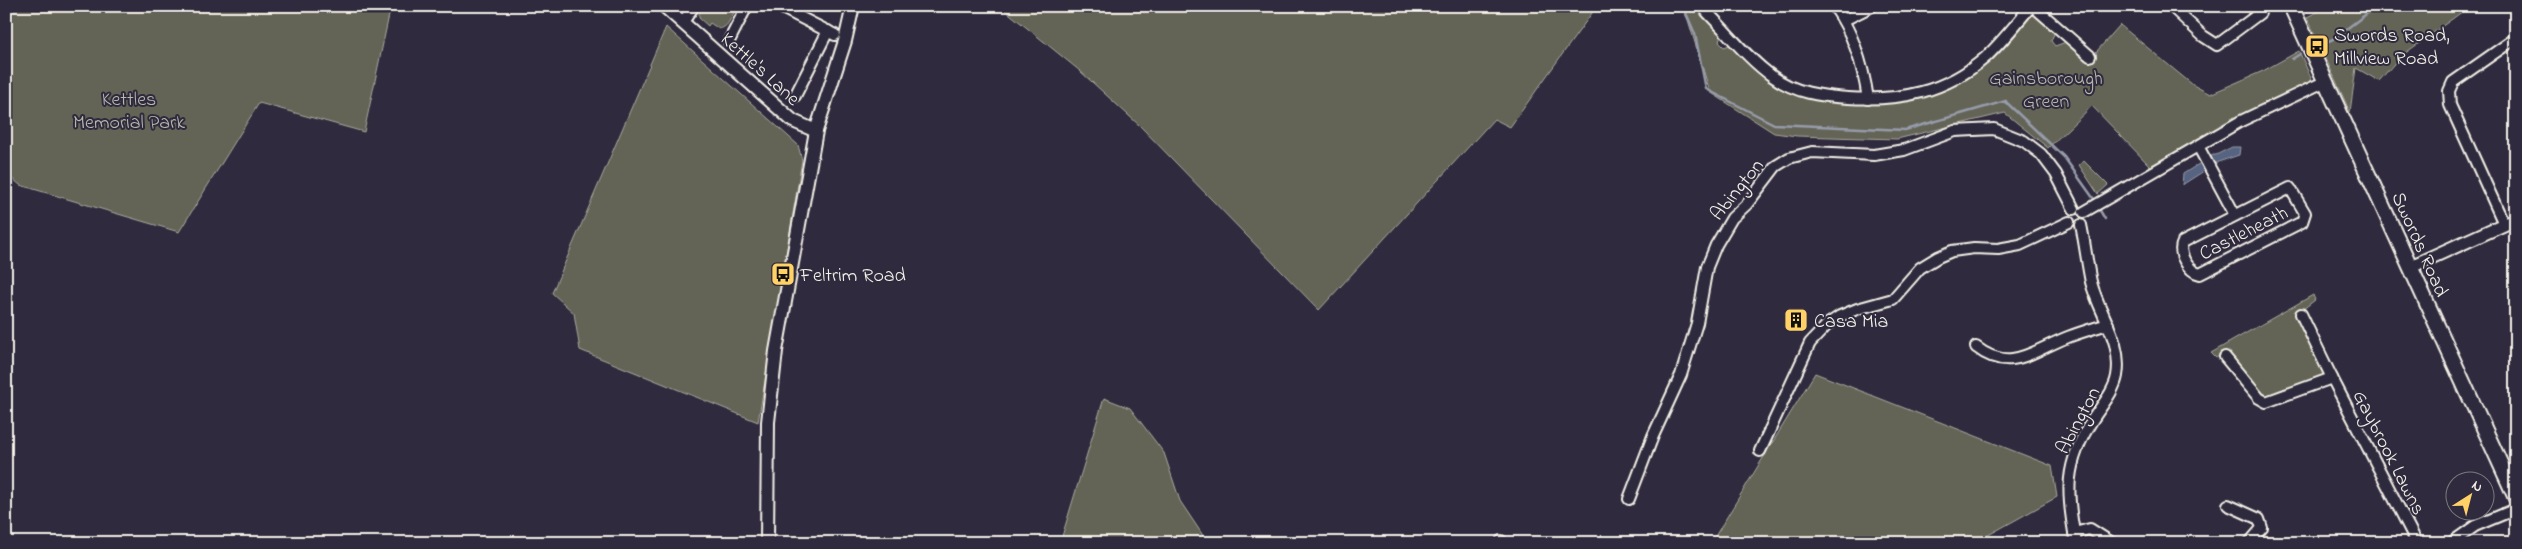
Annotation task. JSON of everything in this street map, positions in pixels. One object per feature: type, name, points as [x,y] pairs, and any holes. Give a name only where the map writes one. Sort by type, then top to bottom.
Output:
[{"type":"main road","name":"Swords Road","points":[[2295,7],[2306,40],[2516,498]]},
{"type":"street","name":"Kettle's Lane","points":[[664,6],[793,121],[816,130]]},
{"type":"street","points":[[683,22],[694,6]]},
{"type":"street","points":[[729,41],[747,6]]},
{"type":"street","points":[[778,6],[831,33],[795,96]]},
{"type":"street","points":[[767,543],[768,422],[776,351],[816,130],[845,40],[853,6]]},
{"type":"street","points":[[1834,6],[1844,20],[1860,59],[1868,99]]},
{"type":"street","points":[[1844,20],[1872,6]]},
{"type":"street","points":[[1707,12],[1772,76],[1788,86],[1803,92],[1868,99],[1908,96],[1934,90],[1960,76],[1986,57],[2032,6],[2090,56]]},
{"type":"street","points":[[2171,6],[2203,36],[2217,45],[2260,13]]},
{"type":"street","points":[[2504,224],[2450,105],[2449,91],[2453,82],[2516,38]]},
{"type":"street","points":[[2069,222],[2069,214],[2103,202],[2242,121],[2326,81]]},
{"type":"street","name":"Abington","points":[[1629,499],[1653,436],[1681,375],[1696,323],[1707,268],[1716,245],[1732,218],[1747,204],[1776,166],[1788,158],[1812,152],[1874,155],[1904,150],[1955,131],[1994,129],[2024,141],[2041,154],[2084,210],[2085,221],[2081,225],[2091,282],[2108,324],[2118,356],[2117,377],[2112,390],[2087,428],[2071,466],[2068,494],[2075,538],[2090,529],[2112,543]]},
{"type":"street","name":"Castleheath","points":[[2198,146],[2235,215]]},
{"type":"street","name":"Castleheath","points":[[2290,188],[2305,213],[2302,222],[2200,274],[2194,273],[2181,252],[2183,242],[2235,215],[2290,188]]},
{"type":"street","points":[[2410,267],[2516,219]]},
{"type":"street","points":[[2069,222],[2076,226],[2081,225]]},
{"type":"street","points":[[1760,451],[1808,351],[1810,343],[1828,324],[1849,312],[1893,299],[1920,268],[1952,251],[1974,248],[1998,249],[2020,245],[2069,222]]},
{"type":"street","name":"Gaybrook Lawns","points":[[2301,314],[2417,543]]},
{"type":"street","points":[[1976,347],[1986,355],[1996,358],[2026,357],[2066,337],[2108,324]]},
{"type":"street","name":"Gaybrook Lawns","points":[[2225,356],[2259,398],[2266,402],[2332,378]]},
{"type":"street","points":[[2228,505],[2260,519],[2262,528],[2249,543]]},
{"type":"street","points":[[2451,543],[2474,526],[2516,509]]},
{"type":"green space","name":"Kettles Memorial Park","points":[[6,6],[391,6],[364,132],[259,103],[179,232],[20,185],[6,173]]},
{"type":"green space","points":[[704,6],[741,6],[737,8],[729,22],[719,29],[710,23],[708,26],[699,18],[699,14]]},
{"type":"green space","points":[[1000,6],[1597,6],[1510,127],[1494,119],[1319,310],[1139,125],[1080,71]]},
{"type":"green space","name":"Gainsborough Green","points":[[1681,6],[1708,6],[1702,12],[1721,33],[1719,42],[1724,47],[1732,44],[1780,86],[1877,103],[1923,97],[1958,81],[2031,15],[2048,24],[2054,34],[2051,41],[2055,46],[2066,42],[2089,60],[2120,25],[2193,85],[2210,94],[2263,71],[2299,51],[2312,80],[2209,132],[2150,166],[2092,106],[2048,148],[2005,113],[1897,139],[1797,136],[1774,133],[1710,92],[1688,20]]},
{"type":"green space","points":[[2329,6],[2470,6],[2400,57],[2379,81],[2356,68],[2350,112],[2307,17]]},
{"type":"green space","points":[[666,27],[798,145],[802,160],[758,422],[580,350],[574,313],[552,293]]},
{"type":"green space","points":[[2084,161],[2108,185],[2098,194],[2079,165]]},
{"type":"green space","points":[[2313,295],[2315,300],[2298,313],[2327,375],[2271,398],[2264,397],[2225,352],[2216,358],[2211,353]]},
{"type":"green space","points":[[1815,373],[2052,466],[2057,497],[1974,543],[1711,543]]},
{"type":"green space","points":[[1104,398],[1130,408],[1164,453],[1180,501],[1208,543],[1060,543]]},
{"type":"water","points":[[2232,147],[2240,147],[2239,155],[2218,162],[2182,185],[2183,174],[2213,155]]},
{"type":"waterway","points":[[1683,6],[1695,34],[1706,89],[1774,124],[1905,130],[2006,101]]},
{"type":"waterway","points":[[2320,45],[2333,39],[2377,6]]},
{"type":"waterway","points":[[2292,59],[2300,54]]},
{"type":"waterway","points":[[2005,101],[2064,157],[2096,202]]},
{"type":"waterway","points":[[2098,207],[2105,219]]},
{"type":"place","name":"Swords Road, Millview Road","points":[[2317,46]]},
{"type":"place","name":"Feltrim Road","points":[[783,274]]},
{"type":"place","name":"Casa Mia","points":[[1796,320]]}]
